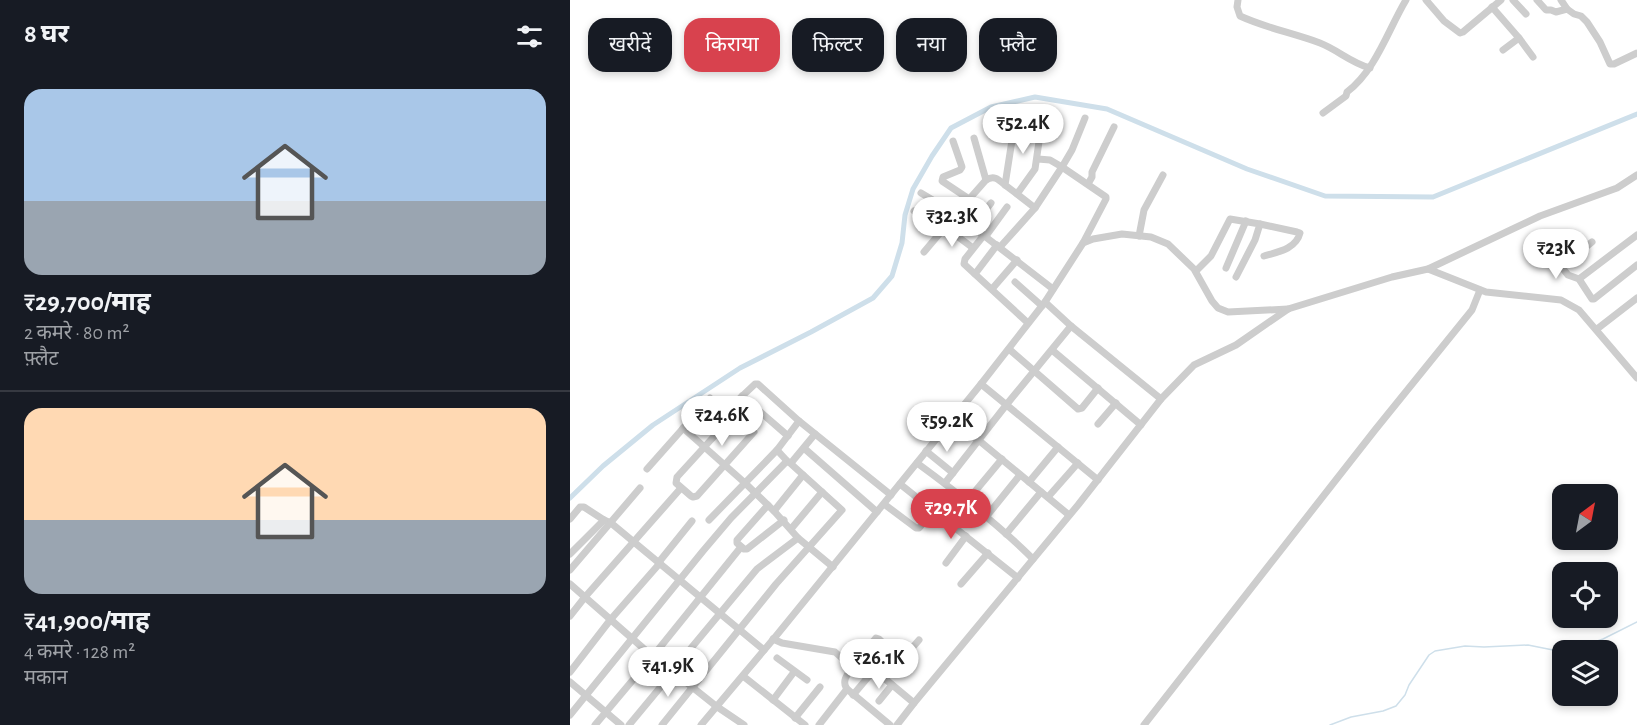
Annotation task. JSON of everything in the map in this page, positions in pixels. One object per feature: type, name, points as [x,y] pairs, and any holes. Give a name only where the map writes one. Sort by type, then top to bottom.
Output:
[{"type":"street","points":[[1238,0],[1237,7],[1240,16],[1321,44],[1357,64],[1370,68]]},
{"type":"street","points":[[1323,113],[1346,96],[1347,92],[1358,84],[1370,68],[1406,0]]},
{"type":"street","points":[[1426,0],[1444,21],[1460,33],[1501,0]]},
{"type":"street","points":[[1513,0],[1526,14]]},
{"type":"street","points":[[1538,0],[1548,10],[1556,12],[1567,9]]},
{"type":"street","points":[[1560,0],[1567,9],[1587,22],[1610,64],[1637,53]]},
{"type":"street","points":[[1492,7],[1533,57]]},
{"type":"street","points":[[1503,50],[1519,38]]},
{"type":"street","points":[[975,274],[1035,208],[1062,167],[1085,118]]},
{"type":"street","points":[[1005,184],[1016,121]]},
{"type":"street","points":[[1017,194],[1035,168],[1042,121]]},
{"type":"street","points":[[1088,184],[1114,127]]},
{"type":"street","points":[[974,138],[986,180]]},
{"type":"street","points":[[952,141],[962,167],[943,177],[942,181],[969,199]]},
{"type":"street","points":[[701,725],[833,567],[1009,349],[1053,290],[1083,243],[1106,197],[1050,160],[1038,159]]},
{"type":"street","points":[[1139,236],[1144,210],[1163,175]]},
{"type":"street","points":[[1083,243],[1122,234],[1151,237],[1168,244],[1196,271],[1218,308],[1228,312],[1288,309],[1392,277],[1428,269],[1540,216],[1617,188],[1637,175]]},
{"type":"street","points":[[924,252],[991,177],[996,177],[1035,208]]},
{"type":"street","points":[[921,193],[973,226],[1053,290]]},
{"type":"street","points":[[973,226],[991,203]]},
{"type":"street","points":[[1007,207],[964,262],[1028,323]]},
{"type":"street","points":[[914,211],[945,228],[973,248]]},
{"type":"street","points":[[1196,271],[1211,256],[1230,219],[1300,233],[1297,242],[1290,248],[1264,256]]},
{"type":"street","points":[[1226,268],[1246,221]]},
{"type":"street","points":[[1236,277],[1255,240],[1260,224]]},
{"type":"street","points":[[1579,279],[1637,235]]},
{"type":"street","points":[[1561,267],[1592,242]]},
{"type":"street","points":[[1552,255],[1568,275],[1579,279],[1592,299],[1637,265]]},
{"type":"street","points":[[992,289],[1017,260]]},
{"type":"street","points":[[1428,269],[1486,292],[1561,300],[1579,310],[1637,378]]},
{"type":"street","points":[[1014,282],[1161,399]]},
{"type":"street","points":[[1144,725],[1472,310],[1480,290]]},
{"type":"street","points":[[1597,330],[1637,298]]},
{"type":"street","points":[[897,725],[1070,515],[1161,399],[1194,365],[1236,345],[1288,309]]},
{"type":"street","points":[[945,483],[1071,326]]},
{"type":"street","points":[[1009,349],[1078,409],[1082,408],[1098,388]]},
{"type":"street","points":[[1052,350],[1141,425]]},
{"type":"street","points":[[789,436],[740,399],[756,384],[891,495]]},
{"type":"street","points":[[981,384],[1098,480]]},
{"type":"street","points":[[647,469],[710,398]]},
{"type":"street","points":[[1098,424],[1116,403]]},
{"type":"street","points":[[953,419],[1070,515]]},
{"type":"street","points":[[729,420],[677,477],[676,483],[691,496],[695,497],[754,432]]},
{"type":"street","points":[[708,520],[777,450],[799,421]]},
{"type":"street","points":[[683,429],[745,483],[784,520],[798,538],[833,567]]},
{"type":"street","points":[[570,715],[703,551],[755,493],[788,462],[793,462],[815,434]]},
{"type":"street","points":[[1029,482],[1058,447]]},
{"type":"street","points":[[805,448],[877,512]]},
{"type":"street","points":[[662,725],[776,584],[842,510],[777,450]]},
{"type":"street","points":[[926,452],[953,473]]},
{"type":"street","points":[[967,501],[1002,459]]},
{"type":"street","points":[[917,462],[967,501],[1033,560]]},
{"type":"street","points":[[1048,497],[1078,462]]},
{"type":"street","points":[[774,511],[804,475]]},
{"type":"street","points":[[986,518],[1020,475]]},
{"type":"street","points":[[900,484],[1018,578]]},
{"type":"street","points":[[570,570],[640,488]]},
{"type":"street","points":[[570,616],[681,488]]},
{"type":"street","points":[[791,529],[822,492]]},
{"type":"street","points":[[1006,534],[1041,492]]},
{"type":"street","points":[[884,504],[916,528],[919,528],[934,511]]},
{"type":"street","points":[[768,505],[737,540],[741,547],[747,549],[784,520]]},
{"type":"street","points":[[570,519],[580,507],[584,507],[611,523],[764,651]]},
{"type":"street","points":[[570,554],[604,520]]},
{"type":"street","points":[[570,672],[692,521]]},
{"type":"street","points":[[946,563],[966,536]]},
{"type":"street","points":[[629,725],[757,569],[798,538]]},
{"type":"street","points":[[595,725],[741,547]]},
{"type":"street","points":[[961,584],[988,553]]},
{"type":"street","points":[[570,584],[653,656],[744,725]]},
{"type":"street","points":[[890,725],[847,689],[844,685],[845,679],[852,667],[877,638],[901,660]]},
{"type":"street","points":[[773,639],[783,643],[835,652],[852,667]]},
{"type":"street","points":[[885,679],[919,640]]},
{"type":"street","points":[[777,658],[807,680]]},
{"type":"street","points":[[860,658],[914,703]]},
{"type":"street","points":[[853,694],[874,670]]},
{"type":"street","points":[[773,700],[794,672]]},
{"type":"street","points":[[742,675],[800,723],[820,687]]},
{"type":"street","points":[[570,682],[621,725]]},
{"type":"street","points":[[879,701],[892,685]]},
{"type":"street","points":[[819,725],[847,689]]},
{"type":"waterway","points":[[570,498],[603,466],[653,425],[740,368],[873,298],[892,276],[902,243],[905,215],[913,189],[932,156],[951,128],[991,107],[1035,97],[1107,109],[1247,169],[1325,196],[1433,197],[1637,114]]},
{"type":"waterway","points":[[1600,640],[1637,622]]},
{"type":"waterway","points":[[1330,725],[1351,717],[1396,706],[1429,655],[1435,651],[1465,646],[1528,645],[1552,650]]}]
